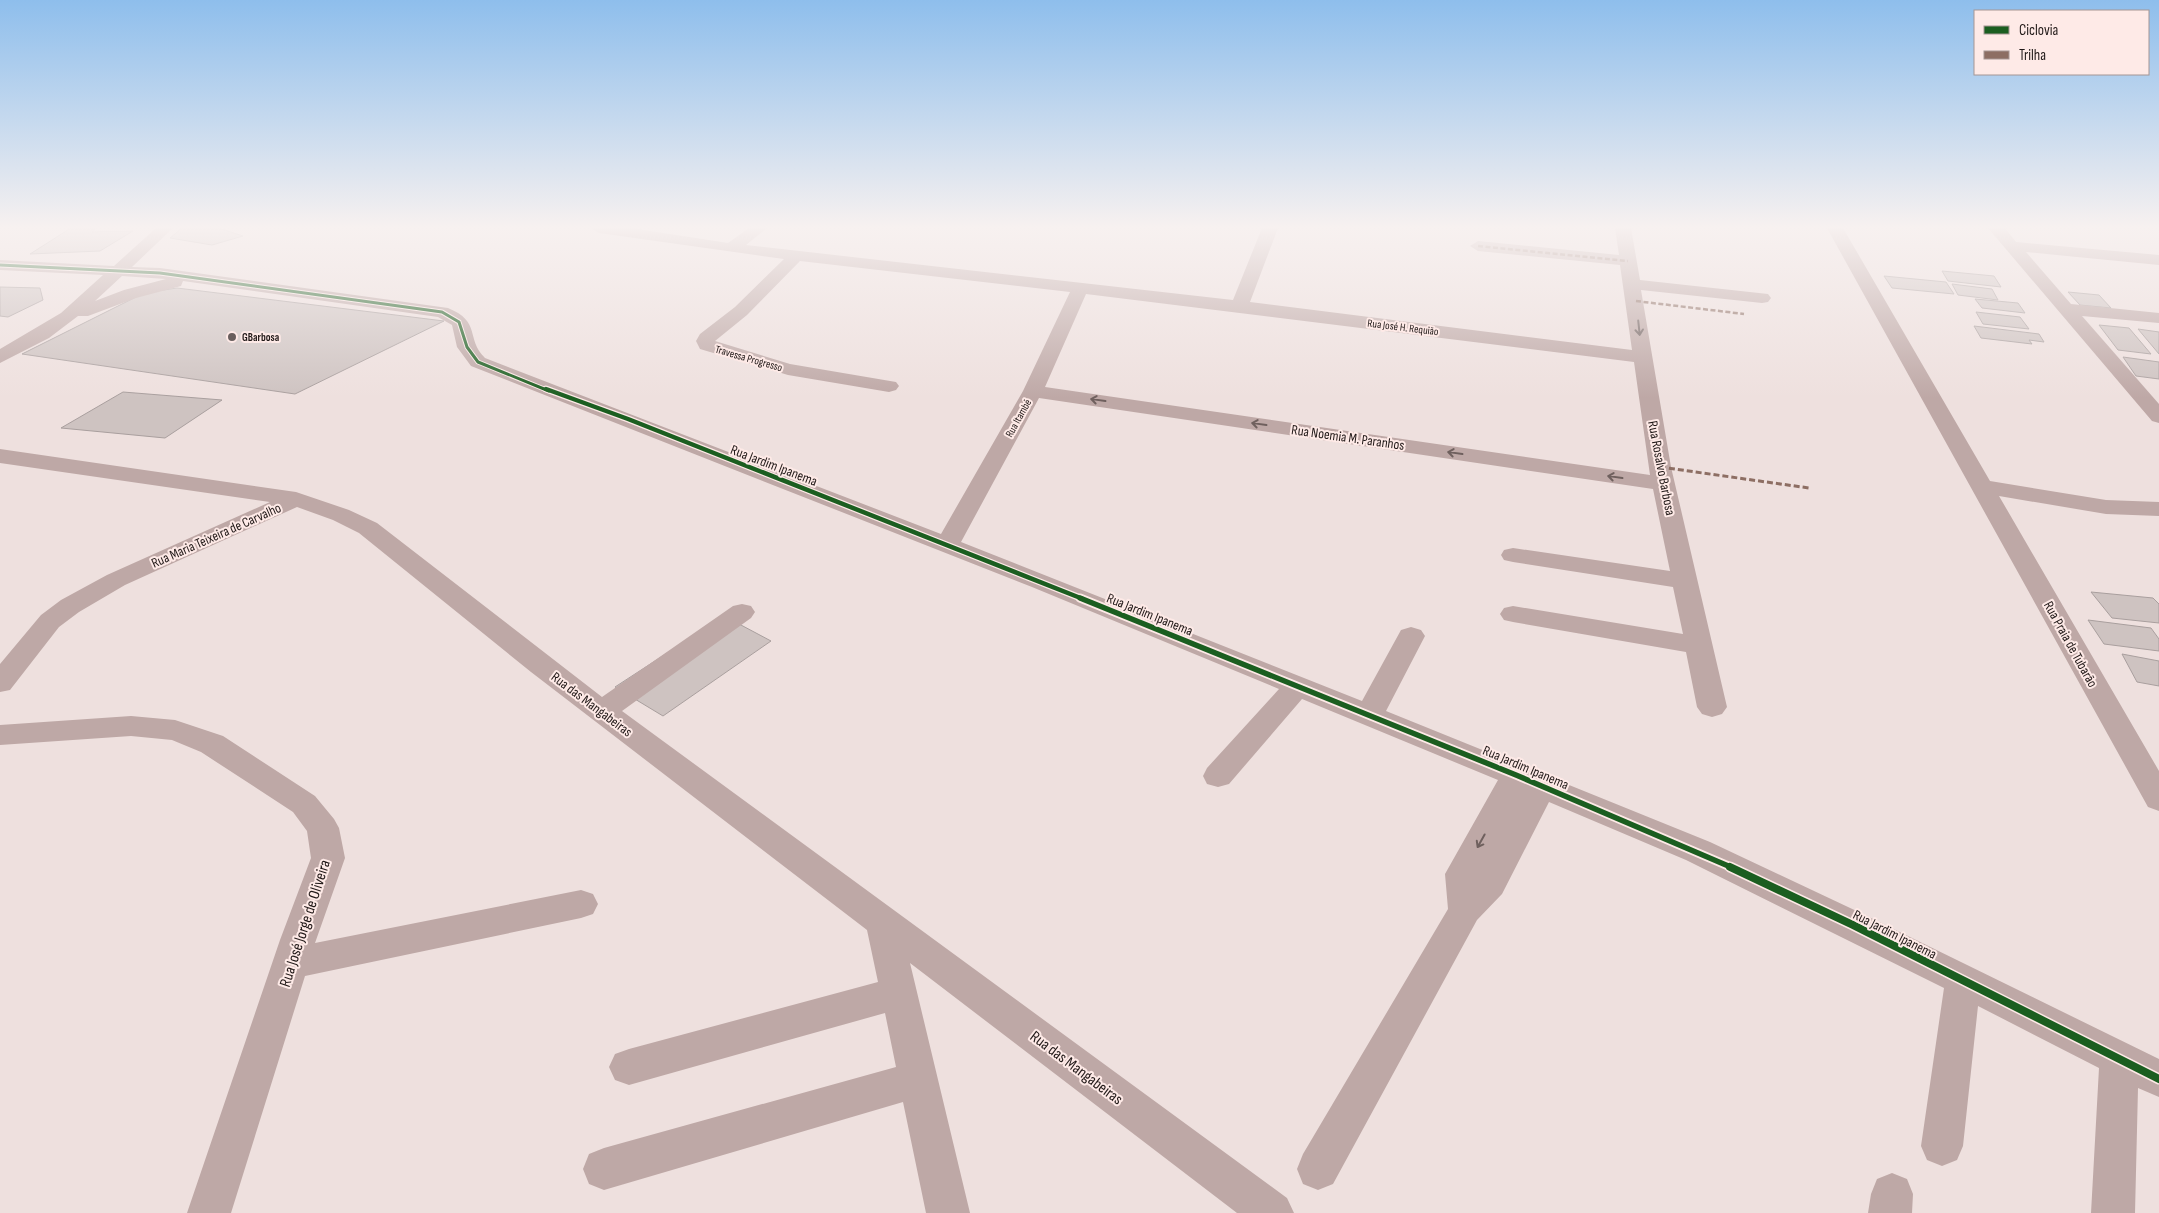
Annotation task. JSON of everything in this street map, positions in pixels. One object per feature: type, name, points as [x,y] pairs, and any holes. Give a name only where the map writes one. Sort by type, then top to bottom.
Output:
[{"type":"street","points":[[63,285],[83,303]]},
{"type":"street","points":[[2,355],[42,334],[67,317],[104,285]]},
{"type":"street","points":[[67,317],[147,288],[162,285]]},
{"type":"street","name":"Rua Jardim Ipanema","points":[[239,285],[433,311],[455,316],[462,323],[466,348],[478,362],[948,544],[1528,780],[1698,852],[1853,925],[2159,1079]]},
{"type":"street","name":"Travessa Progresso","points":[[767,285],[741,311],[706,338],[707,345],[788,369],[889,386]]},
{"type":"street","name":"Rua José H. Requião","points":[[1050,285],[1240,306],[1642,357]]},
{"type":"street","points":[[1240,306],[1248,285]]},
{"type":"street","name":"Rua Rosalvo Barbosa","points":[[1633,285],[1642,357],[1664,484],[1712,707]]},
{"type":"street","name":"Rua Praia de Tubarão","points":[[1868,285],[1984,487],[2159,799]]},
{"type":"street","points":[[2045,285],[2159,417]]},
{"type":"street","name":"Rua Itambé","points":[[948,544],[1033,390],[1080,288]]},
{"type":"street","points":[[1634,292],[1762,298]]},
{"type":"street","points":[[1634,292],[1744,314]]},
{"type":"street","points":[[2066,309],[2159,318]]},
{"type":"street","points":[[2132,387],[2159,390]]},
{"type":"street","name":"Rua Noemia M. Paranhos","points":[[1033,390],[1664,484]]},
{"type":"street","name":"Rua Maria Teixeira de Carvalho","points":[[0,456],[296,499]]},
{"type":"street","points":[[1984,487],[2106,507],[2159,509]]},
{"type":"street","name":"Rua Maria Teixeira de Carvalho","points":[[0,684],[50,621],[70,606],[116,580],[296,499]]},
{"type":"street","name":"Rua das Mangabeiras","points":[[296,499],[342,515],[368,528],[541,666],[1272,1213]]},
{"type":"street","points":[[1514,555],[1685,581]]},
{"type":"street","points":[[602,711],[742,612]]},
{"type":"street","points":[[1513,614],[1699,645]]},
{"type":"street","points":[[1369,715],[1411,636]]},
{"type":"street","points":[[1218,776],[1298,686]]},
{"type":"street","name":"Rua José Jorge de Oliveira","points":[[0,735],[131,726],[175,730],[212,744],[304,804],[323,828],[328,858],[290,963],[209,1213]]},
{"type":"street","points":[[1318,1169],[1465,910],[1490,884],[1528,780]]},
{"type":"street","points":[[290,963],[581,904]]},
{"type":"street","points":[[883,922],[948,1213]]},
{"type":"street","points":[[1942,1146],[1963,980]]},
{"type":"street","points":[[629,1067],[899,993]]},
{"type":"street","points":[[2113,1213],[2119,1059]]},
{"type":"street","points":[[604,1170],[918,1079]]},
{"type":"building","points":[[1890,285],[1948,285],[1954,294],[1892,288]]},
{"type":"building","points":[[1952,285],[1992,289],[1998,300],[1958,295]]},
{"type":"building","points":[[1980,285],[1999,285],[2001,287]]},
{"type":"building","points":[[0,287],[40,288],[43,300],[8,317],[0,316]]},
{"type":"building","name":"GBarbosa","points":[[177,288],[444,321],[295,394],[22,354],[144,293]]},
{"type":"building","points":[[2068,292],[2099,295],[2111,308],[2080,305]]},
{"type":"building","points":[[1975,299],[2018,303],[2025,313],[1982,308]]},
{"type":"building","points":[[1976,312],[2020,317],[2029,329],[1983,324]]},
{"type":"building","points":[[2099,325],[2129,328],[2151,354],[2118,350]]},
{"type":"building","points":[[1974,326],[2039,334],[2044,342],[2029,340],[2032,344],[1981,338]]},
{"type":"building","points":[[2138,329],[2159,332],[2159,354]]},
{"type":"building","points":[[2123,357],[2159,362],[2159,379],[2136,376]]},
{"type":"building","points":[[123,392],[222,400],[165,438],[61,428]]},
{"type":"building","points":[[2091,592],[2153,598],[2159,604],[2159,623],[2112,618]]},
{"type":"building","points":[[724,616],[771,641],[663,716],[615,687]]},
{"type":"building","points":[[2088,620],[2151,628],[2159,639],[2159,651],[2104,644]]},
{"type":"building","points":[[2122,654],[2159,661],[2159,686],[2137,682]]},
{"type":"marked path","points":[[1636,301],[1744,314]]},
{"type":"marked path","points":[[1660,467],[1809,488]]},
{"type":"cycle path","points":[[244,285],[442,312],[453,316],[463,327],[467,347],[471,355],[478,362],[539,387],[628,419],[1041,582],[1698,851],[1853,925],[2159,1079]]},
{"type":"place","name":"GBarbosa","points":[[232,337]]}]
